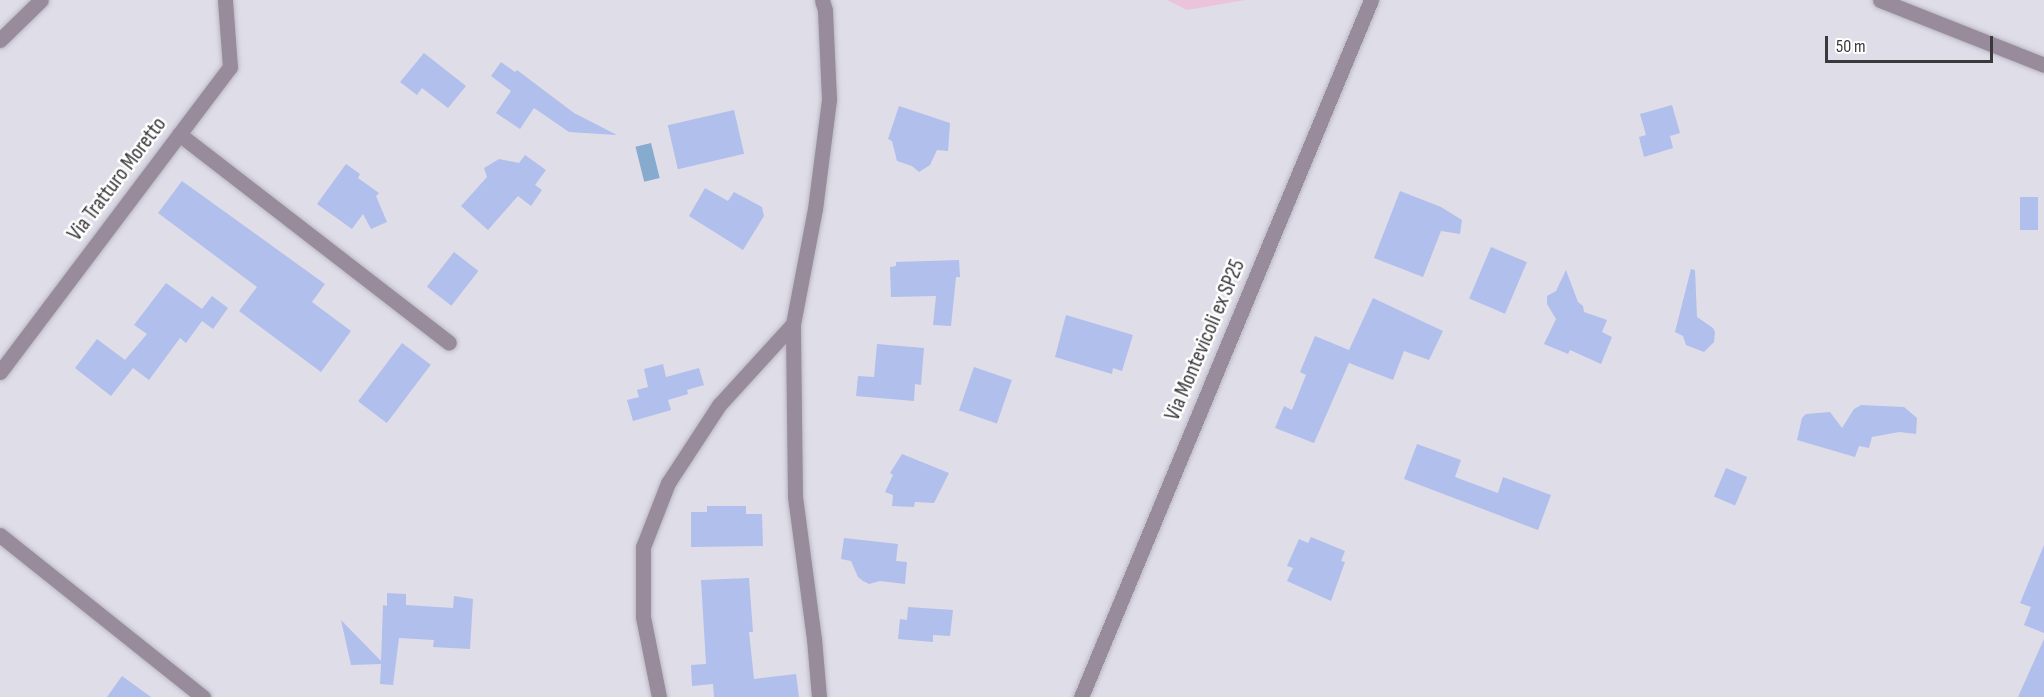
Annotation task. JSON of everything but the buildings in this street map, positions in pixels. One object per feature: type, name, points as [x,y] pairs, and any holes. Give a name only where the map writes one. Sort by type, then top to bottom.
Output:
[{"type":"street","points":[[0,40],[41,0]]},
{"type":"street","name":"Via Tratturo Moretto","points":[[0,372],[230,67],[225,0]]},
{"type":"street","points":[[819,697],[814,639],[795,496],[793,324],[815,209],[829,99],[825,10],[822,0]]},
{"type":"street","name":"Via Montevicoli ex SP25","points":[[1081,697],[1371,0]]},
{"type":"street","points":[[1880,0],[2044,65]]},
{"type":"street","points":[[179,134],[449,343]]},
{"type":"street","points":[[659,697],[644,617],[643,547],[668,483],[718,405],[793,324]]},
{"type":"street","points":[[0,535],[203,697]]},
{"type":"shaded area","points":[[1167,0],[1245,0],[1187,10]]},
{"type":"water","points":[[651,143],[660,178],[644,182],[635,147]]}]
